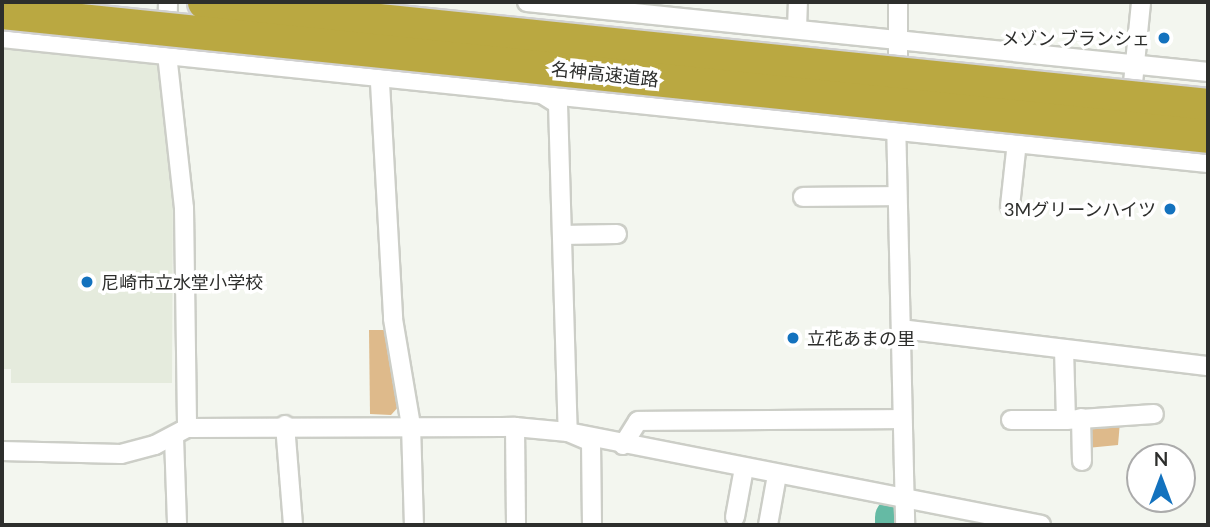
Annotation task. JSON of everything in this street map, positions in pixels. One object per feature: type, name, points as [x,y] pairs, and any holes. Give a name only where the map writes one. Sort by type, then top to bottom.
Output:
[{"type":"highway","name":"名神高速道路","points":[[204,2],[1208,105]]},
{"type":"highway","name":"名神高速道路","points":[[2,12],[1208,136]]},
{"type":"street","points":[[168,2],[167,54],[184,208],[177,525]]},
{"type":"street","points":[[386,2],[378,76],[393,319],[411,425],[414,525]]},
{"type":"street","points":[[527,2],[703,11],[797,29],[1208,72]]},
{"type":"street","points":[[797,29],[798,2]]},
{"type":"street","points":[[898,2],[900,40],[896,130],[905,525]]},
{"type":"street","points":[[1125,154],[1141,2]]},
{"type":"street","points":[[541,93],[550,4]]},
{"type":"street","points":[[2,38],[1208,163]]},
{"type":"street","points":[[541,93],[558,104],[568,432]]},
{"type":"street","points":[[1010,206],[1017,142]]},
{"type":"street","points":[[803,197],[897,196]]},
{"type":"street","points":[[562,235],[617,234]]},
{"type":"street","points":[[901,329],[1208,366]]},
{"type":"street","points":[[1064,349],[1082,461]]},
{"type":"street","points":[[1010,420],[1154,414]]},
{"type":"street","points":[[623,445],[638,421],[901,419]]},
{"type":"street","points":[[285,425],[293,525]]},
{"type":"street","points":[[2,451],[121,454],[180,433],[285,425],[515,427],[568,432],[623,445],[1041,525]]},
{"type":"street","points":[[515,427],[516,525]]},
{"type":"street","points":[[568,432],[591,442],[592,525]]},
{"type":"street","points":[[735,517],[744,468]]},
{"type":"street","points":[[768,525],[777,475]]},
{"type":"shaded area","name":"尼崎市立水堂小学校","points":[[2,48],[158,63],[173,195],[172,383],[11,383],[11,369],[2,369]]},
{"type":"shaded area","points":[[369,330],[387,330],[400,405],[391,415],[370,414]]},
{"type":"shaded area","points":[[1120,422],[1118,445],[1087,448],[1086,429],[1092,423]]},
{"type":"waterway","points":[[894,517],[894,525]]},
{"type":"place","name":"メゾン ブランシェ","points":[[1164,38]]},
{"type":"place","name":"3Mグリーンハイツ","points":[[1170,209]]},
{"type":"place","name":"尼崎市立水堂小学校","points":[[87,282]]},
{"type":"place","name":"立花あまの里","points":[[793,338]]}]
